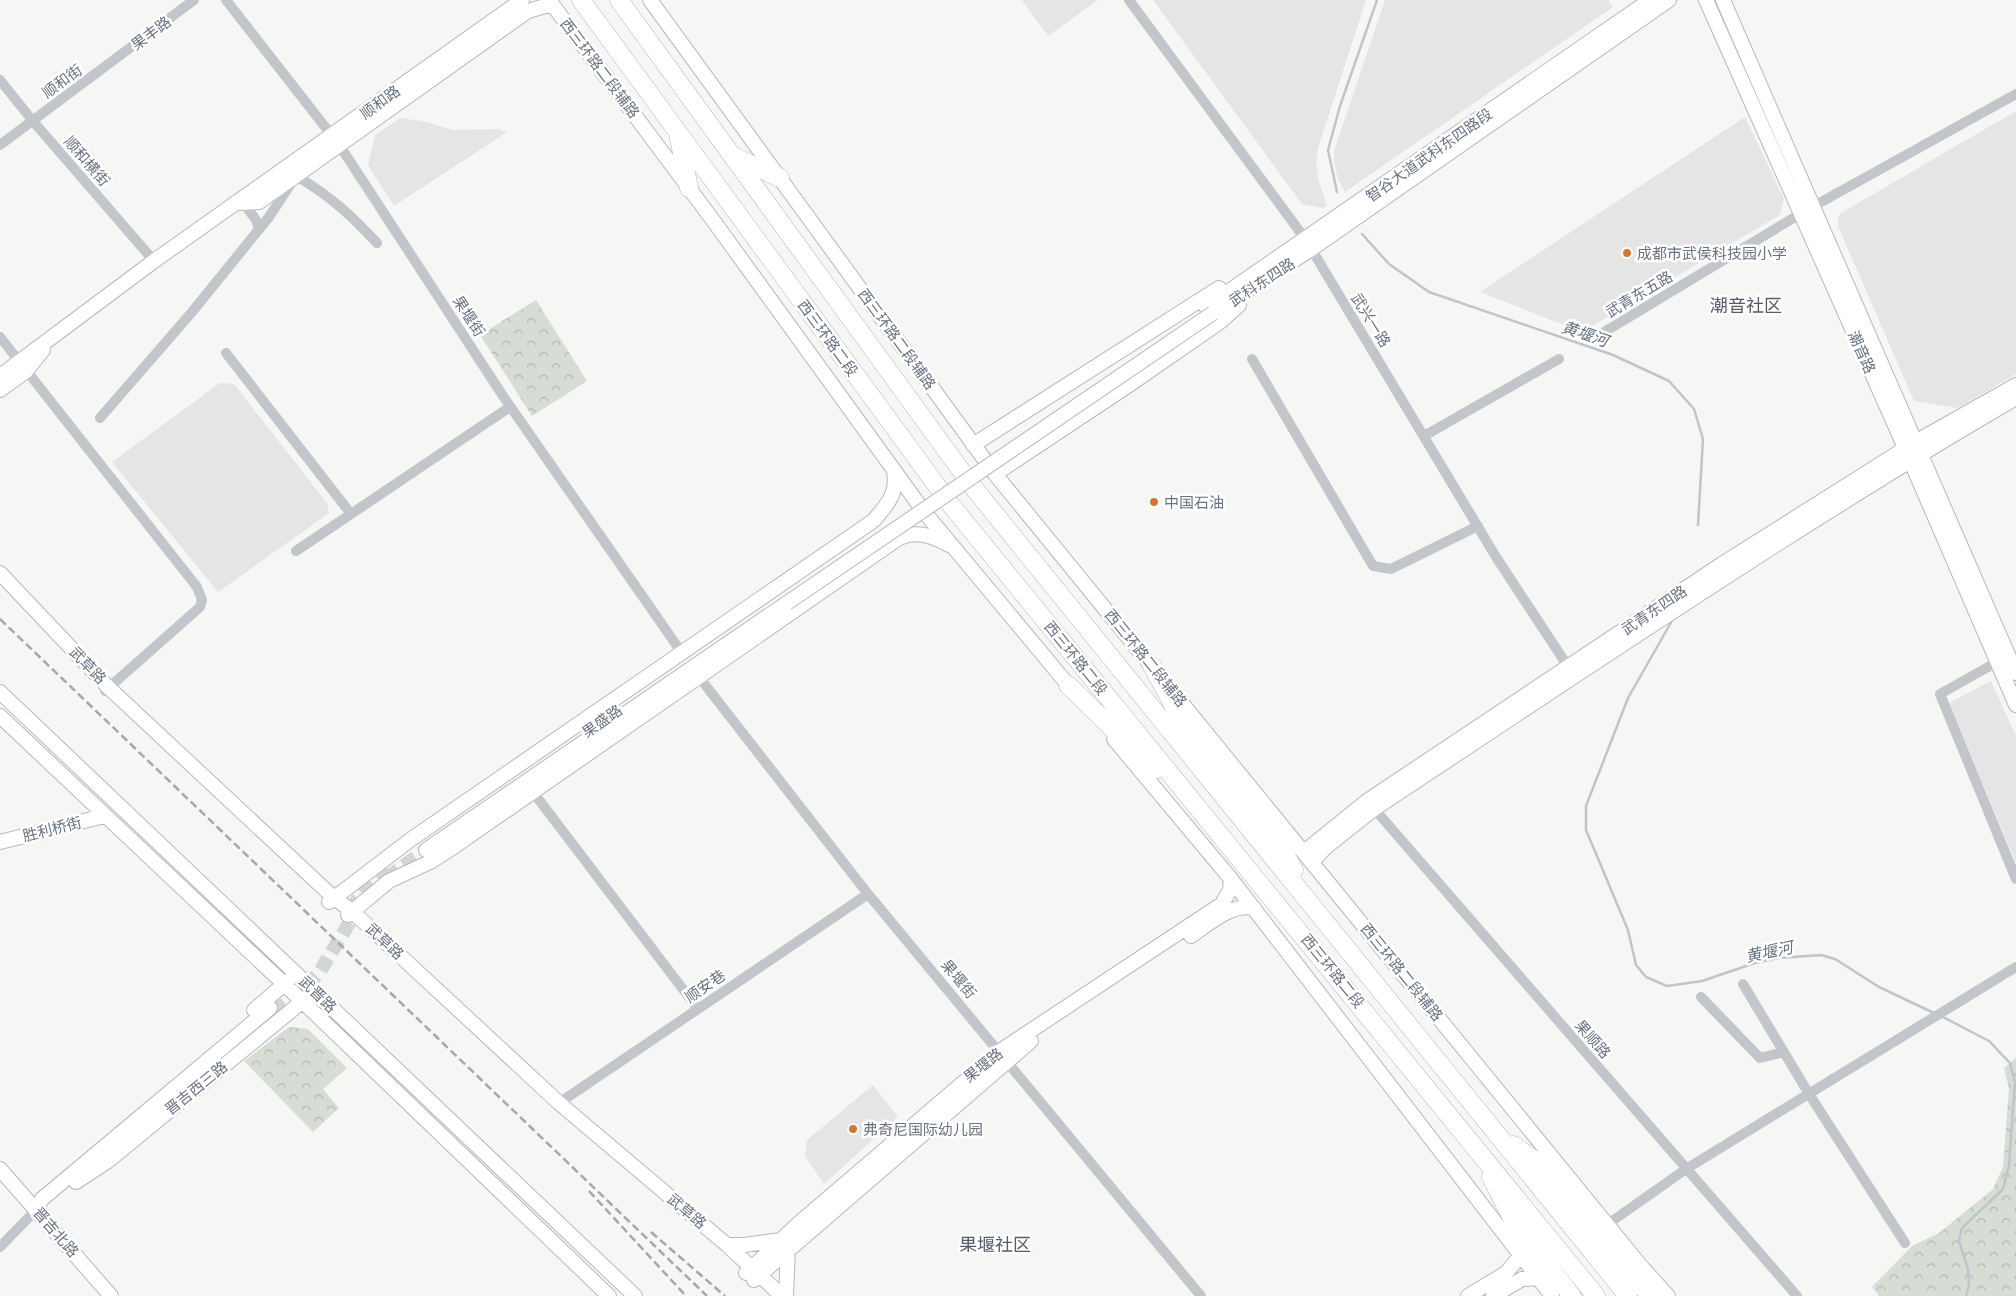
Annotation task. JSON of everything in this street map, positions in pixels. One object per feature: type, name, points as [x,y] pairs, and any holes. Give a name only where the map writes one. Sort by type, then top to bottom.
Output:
[{"type":"highway","name":"西三环路二段","points":[[581,0],[951,505],[1596,1296]]},
{"type":"highway","name":"西三环路二段","points":[[619,0],[973,487],[1628,1296]]},
{"type":"highway","points":[[678,133],[690,188]]},
{"type":"highway","points":[[733,156],[780,178]]},
{"type":"highway","points":[[1152,666],[1177,712],[1278,841],[1312,906]]},
{"type":"highway","points":[[1068,685],[1218,831]]},
{"type":"highway","points":[[1496,1133],[1546,1168],[1648,1294]]},
{"type":"highway","points":[[1475,1146],[1515,1224],[1543,1271],[1572,1296]]},
{"type":"street","name":"果丰路","points":[[109,65],[194,0]]},
{"type":"street","name":"果堰街","points":[[226,0],[337,141],[510,407],[682,653]]},
{"type":"street","name":"顺和路","points":[[247,201],[296,176],[337,141],[522,0]]},
{"type":"street","name":"西三环路二段辅路","points":[[650,0],[995,474],[1668,1296]]},
{"type":"street","name":"武兴一路","points":[[1129,0],[1308,245],[1478,526],[1569,668]]},
{"type":"street","name":"智谷大道武科东四路段","points":[[1308,245],[1650,0]]},
{"type":"street","name":"智谷大道武科东四路段","points":[[1210,310],[1264,265],[1308,245],[1669,0]]},
{"type":"street","name":"潮音路","points":[[1706,0],[1800,214],[1914,451],[2016,673]]},
{"type":"street","name":"潮音路","points":[[1724,0],[1814,206],[2016,706]]},
{"type":"street","name":"顺和路","points":[[0,390],[54,338],[154,261],[337,141],[528,10],[551,2]]},
{"type":"street","name":"西三环路二段辅路","points":[[551,2],[690,188],[894,471],[955,549],[1231,879],[1521,1255],[1543,1271],[1552,1296]]},
{"type":"street","name":"顺和街","points":[[0,145],[109,65]]},
{"type":"street","name":"顺和横街","points":[[0,80],[32,120],[154,261]]},
{"type":"street","points":[[1814,206],[2016,94]]},
{"type":"street","name":"顺和路","points":[[100,418],[192,312],[269,217],[296,176]]},
{"type":"street","points":[[296,176],[324,192],[353,217],[377,243]]},
{"type":"street","points":[[259,229],[256,220],[245,205],[247,201],[269,217]]},
{"type":"street","name":"武青东五路","points":[[1596,337],[1800,214]]},
{"type":"street","name":"武科东四路","points":[[1210,310],[1277,273],[1308,245]]},
{"type":"street","points":[[973,445],[1201,298],[1264,265]]},
{"type":"street","points":[[995,474],[1220,322],[1277,273]]},
{"type":"street","name":"果盛路","points":[[424,848],[1210,310]]},
{"type":"street","points":[[0,337],[197,587],[202,600],[200,607],[107,689]]},
{"type":"street","points":[[226,354],[351,514]]},
{"type":"street","points":[[1252,359],[1373,566],[1391,569],[1478,526]]},
{"type":"street","points":[[1424,436],[1559,359]]},
{"type":"street","name":"顺和路","points":[[0,376],[22,367]]},
{"type":"street","name":"武青东四路","points":[[1370,805],[2016,385]]},
{"type":"street","name":"武青东四路","points":[[1308,857],[1370,805],[1722,564],[1914,451],[2016,398]]},
{"type":"street","points":[[296,551],[510,407]]},
{"type":"street","points":[[331,899],[410,840],[873,522],[889,503],[896,490],[894,471]]},
{"type":"street","points":[[351,914],[389,880],[430,862],[899,538],[907,534],[930,536],[955,549]]},
{"type":"street","name":"武草路","points":[[0,572],[107,689]]},
{"type":"street","name":"武草路","points":[[0,584],[107,689],[331,899],[351,914],[559,1103],[727,1245],[770,1296]]},
{"type":"street","points":[[1997,662],[1940,694],[2016,879]]},
{"type":"street","points":[[588,754],[612,720],[652,674]]},
{"type":"street","name":"果堰街","points":[[699,677],[868,894],[1004,1055],[1202,1296]]},
{"type":"street","name":"武晋路","points":[[0,692],[635,1296]]},
{"type":"street","points":[[574,728],[612,720],[666,700]]},
{"type":"street","name":"武晋路","points":[[0,716],[302,1001],[609,1296]]},
{"type":"street","points":[[533,792],[698,1009]]},
{"type":"street","name":"果顺路","points":[[1370,805],[1797,1296]]},
{"type":"street","name":"胜利桥街","points":[[0,842],[104,816]]},
{"type":"street","name":"果堰路","points":[[752,1273],[951,1091],[1222,904],[1230,890],[1231,879]]},
{"type":"street","name":"顺安巷","points":[[559,1103],[868,894]]},
{"type":"street","name":"果堰路","points":[[1004,1055],[1025,1044],[1228,912],[1240,907],[1254,908]]},
{"type":"street","name":"武草路","points":[[351,914],[549,1103],[752,1273],[784,1296]]},
{"type":"street","points":[[1608,1224],[1686,1169],[2016,967]]},
{"type":"street","name":"晋吉西三路","points":[[73,1179],[100,1142],[298,974]]},
{"type":"street","points":[[1743,984],[1809,1094],[1905,1243]]},
{"type":"street","name":"晋吉西三路","points":[[36,1210],[42,1199],[73,1179],[108,1161],[315,990]]},
{"type":"street","points":[[1701,997],[1760,1058],[1784,1052]]},
{"type":"street","name":"晋吉西三路","points":[[73,1179],[272,1010]]},
{"type":"street","name":"晋吉北路","points":[[0,1169],[111,1296]]},
{"type":"street","points":[[0,1246],[36,1210]]},
{"type":"street","points":[[727,1245],[785,1244],[784,1296]]},
{"type":"street","points":[[1468,1296],[1506,1273],[1521,1255]]},
{"type":"street","points":[[1493,1296],[1543,1271]]},
{"type":"shaded area","points":[[1022,0],[1098,0],[1048,36]]},
{"type":"shaded area","points":[[1153,0],[1366,0],[1318,148],[1316,164],[1319,182],[1327,206],[1322,208],[1302,204]]},
{"type":"shaded area","points":[[1385,0],[1608,0],[1613,7],[1345,192],[1338,179],[1334,162],[1334,151]]},
{"type":"shaded area","points":[[2016,111],[2016,374],[1958,408],[1914,401],[1838,226],[1838,218],[1841,213]]},
{"type":"shaded area","name":"成都市武侯科技园小学","points":[[1745,117],[1784,199],[1780,215],[1582,332],[1480,292]]},
{"type":"shaded area","points":[[400,118],[422,121],[453,130],[497,129],[507,132],[394,206],[368,165],[375,135]]},
{"type":"shaded area","points":[[220,383],[234,384],[327,503],[329,513],[218,592],[112,462]]},
{"type":"shaded area","points":[[1991,681],[2016,736],[2016,863],[1949,703]]},
{"type":"shaded area","name":"弗奇尼国际幼儿园","points":[[873,1085],[898,1117],[824,1184],[805,1156],[807,1140]]},
{"type":"green space","points":[[536,300],[587,381],[532,416],[480,335]]},
{"type":"green space","points":[[289,1027],[308,1029],[347,1068],[323,1089],[339,1108],[313,1132],[244,1061]]},
{"type":"green space","points":[[2016,1058],[2016,1296],[1879,1296],[1872,1287],[1912,1246],[1939,1233],[1993,1189],[2003,1167],[2009,1088],[2004,1068]]},
{"type":"waterway","name":"黄堰河","points":[[1337,192],[1328,150],[1340,106],[1377,0]]},
{"type":"waterway","name":"黄堰河","points":[[1362,234],[1389,264],[1429,292],[1613,355],[1669,381],[1694,409],[1703,439],[1698,525]]},
{"type":"waterway","name":"黄堰河","points":[[1673,619],[1628,698],[1586,806],[1586,830],[1628,930],[1636,965],[1646,977],[1667,986],[1702,981],[1755,963],[1778,958],[1821,955],[1835,959],[1879,987],[1934,1013]]},
{"type":"waterway","name":"黄堰河","points":[[1941,1016],[1989,1041],[2010,1063],[2015,1082],[2009,1166],[2003,1189],[1962,1228],[1959,1241],[1968,1269],[1969,1285],[1966,1296]]},
{"type":"tunnel","points":[[387,878],[426,850]]},
{"type":"tunnel","points":[[350,910],[365,890],[393,867]]},
{"type":"tunnel","points":[[274,1012],[302,991],[319,973],[360,905]]},
{"type":"railway","points":[[0,619],[707,1296]]},
{"type":"railway","points":[[589,1191],[686,1296]]},
{"type":"railway","points":[[651,1232],[725,1296]]},
{"type":"place","name":"成都市武侯科技园小学","points":[[1627,253]]},
{"type":"place","name":"中国石油","points":[[1154,502]]},
{"type":"place","name":"弗奇尼国际幼儿园","points":[[853,1129]]},
{"type":"district","name":"潮音社区","points":[[1746,306]]},
{"type":"district","name":"果堰社区","points":[[995,1245]]}]
